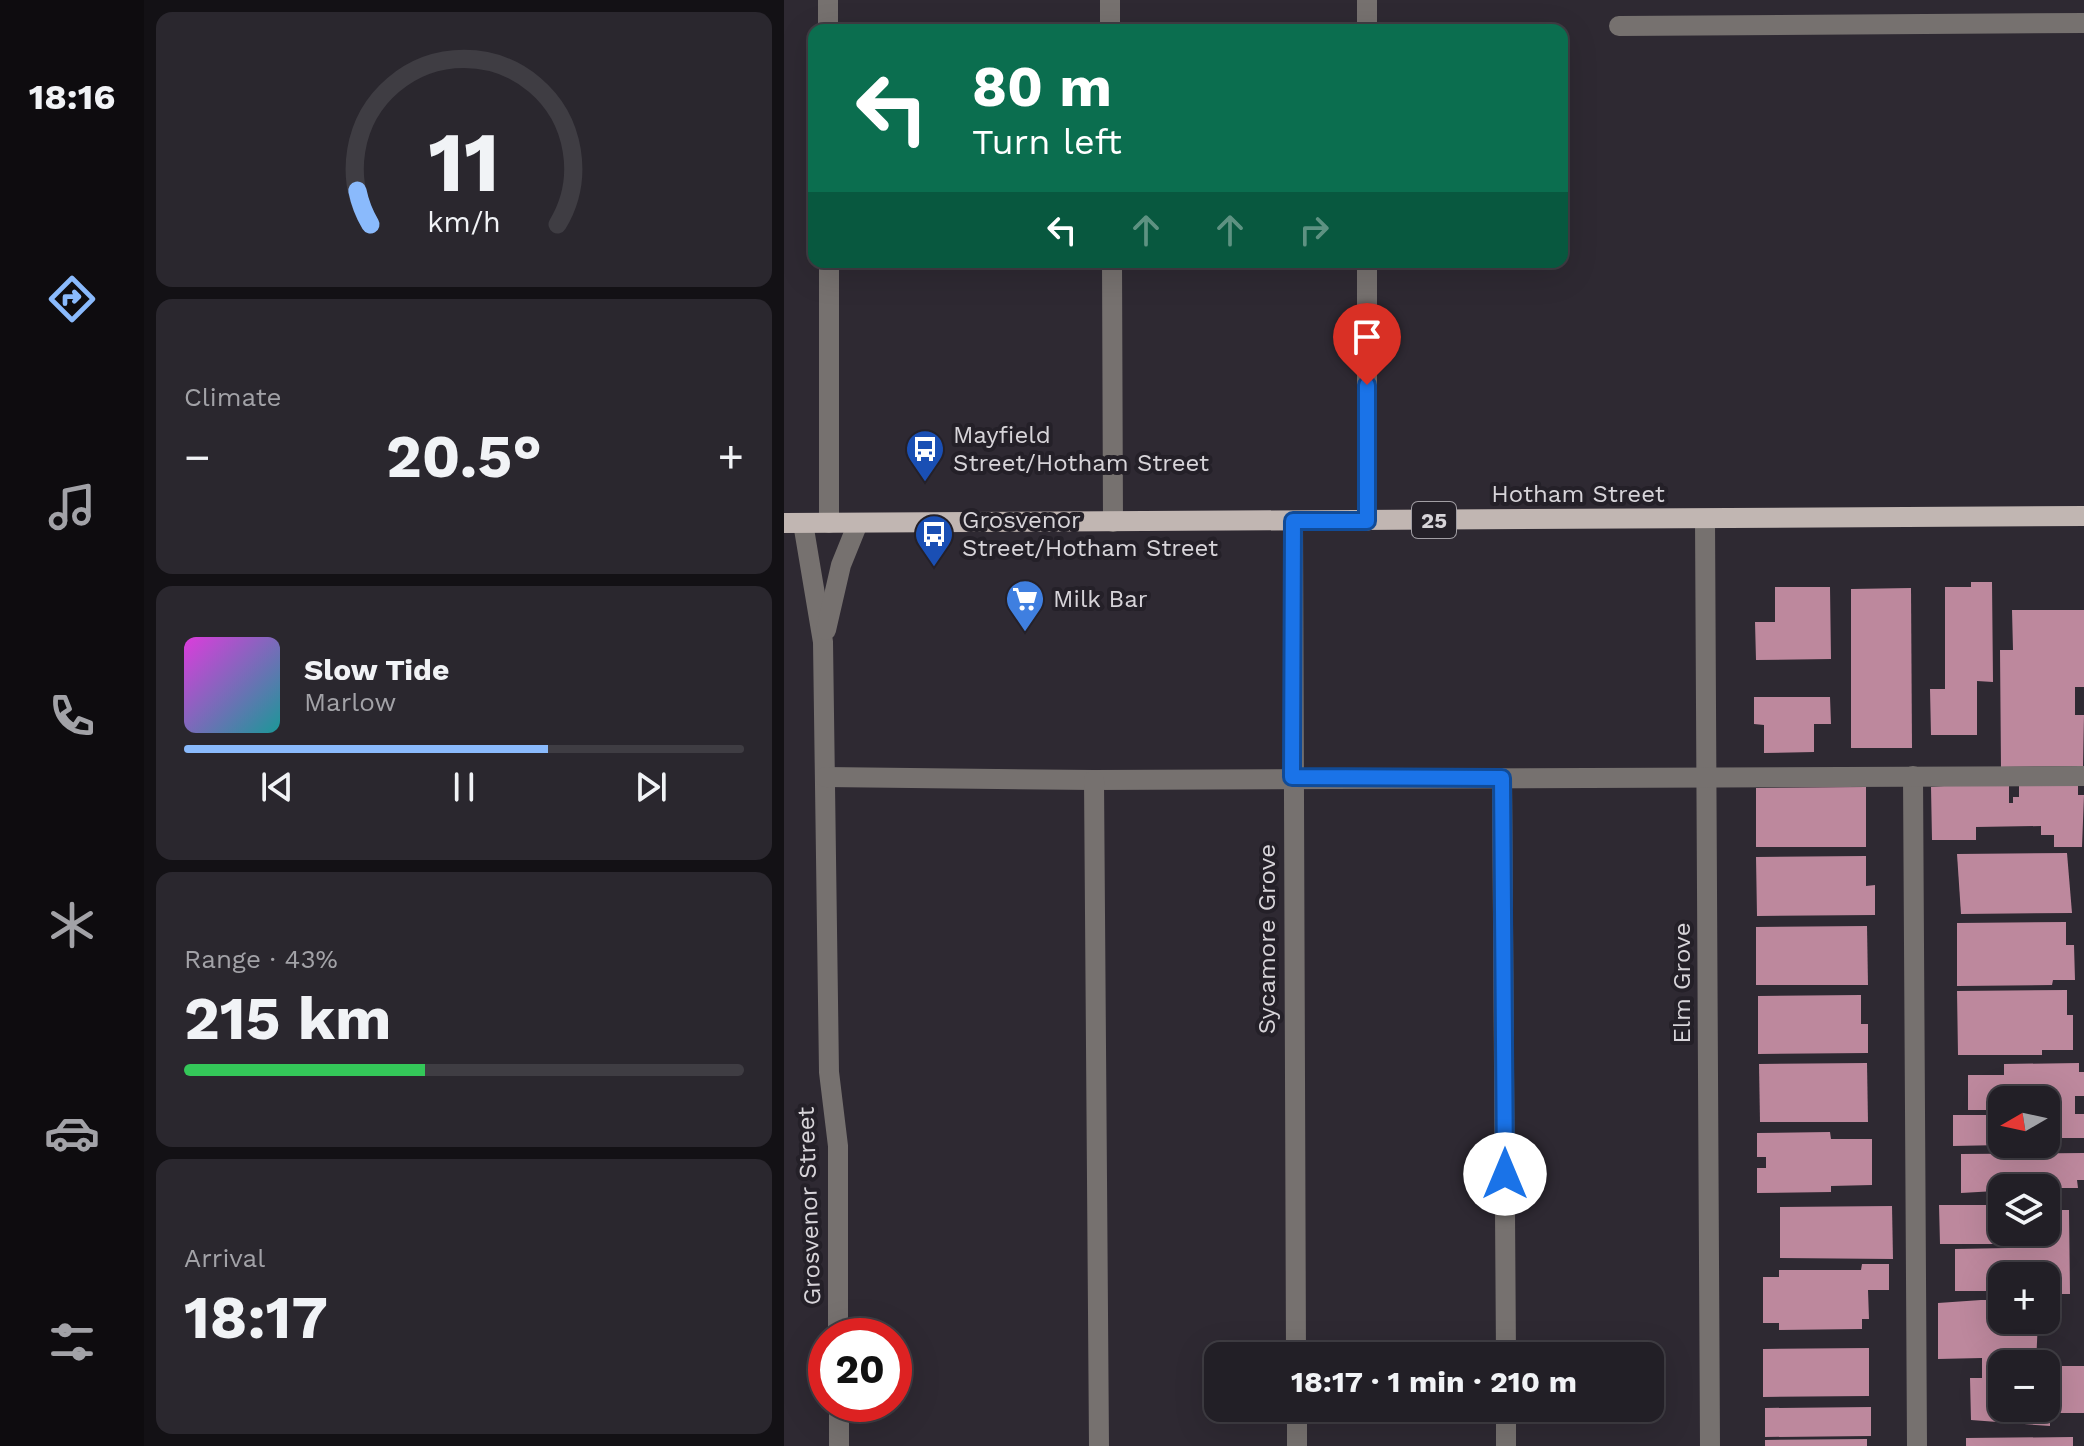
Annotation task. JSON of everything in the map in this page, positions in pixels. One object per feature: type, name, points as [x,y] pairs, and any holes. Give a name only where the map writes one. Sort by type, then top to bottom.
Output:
[{"type":"main road","name":"Hotham Street","points":[[794,523],[2084,516]]},
{"type":"street","points":[[828,0],[828,24]]},
{"type":"street","points":[[1110,0],[1110,24]]},
{"type":"street","points":[[1367,0],[1367,24]]},
{"type":"street","points":[[1619,26],[2084,23]]},
{"type":"street","points":[[829,268],[829,523]]},
{"type":"street","points":[[1112,268],[1113,522]]},
{"type":"street","points":[[1367,268],[1367,521]]},
{"type":"street","name":"Elm Grove","points":[[1705,519],[1710,1446]]},
{"type":"street","name":"Sycamore Grove","points":[[1293,521],[1296,1342]]},
{"type":"street","name":"Grosvenor Street","points":[[794,523],[823,642],[829,1072],[838,1146],[838,1318]]},
{"type":"street","name":"Grosvenor Street","points":[[823,642],[841,565],[858,523]]},
{"type":"street","points":[[1913,776],[1917,1446]]},
{"type":"street","points":[[825,777],[1094,780],[2084,776]]},
{"type":"street","points":[[1502,778],[1506,1342]]},
{"type":"street","points":[[1094,780],[1099,1446]]},
{"type":"street","points":[[839,1422],[839,1446]]},
{"type":"street","points":[[1297,1422],[1297,1446]]},
{"type":"street","points":[[1506,1422],[1506,1446]]},
{"type":"building","points":[[1971,582],[1992,582],[1993,682],[1977,681],[1977,735],[1931,735],[1930,689],[1945,689],[1945,587],[1971,587]]},
{"type":"building","points":[[1775,587],[1830,587],[1831,659],[1756,660],[1755,622],[1775,622]]},
{"type":"building","points":[[1911,588],[1912,748],[1851,748],[1851,589]]},
{"type":"building","points":[[2012,610],[2084,610],[2084,687],[2075,687],[2075,715],[2084,715],[2083,766],[2001,767],[2000,650],[2013,650]]},
{"type":"building","points":[[1754,697],[1830,697],[1831,724],[1814,724],[1814,752],[1764,753],[1764,725],[1754,724]]},
{"type":"building","points":[[2078,780],[2078,795],[2084,795],[2082,847],[2054,847],[2054,835],[2041,835],[2041,826],[1976,827],[1976,840],[1932,840],[1931,787],[2009,781],[2009,803],[2013,803],[2013,797],[2019,797],[2019,781]]},
{"type":"building","points":[[1866,787],[1866,847],[1756,847],[1756,788]]},
{"type":"building","points":[[2067,853],[2072,913],[1961,914],[1957,854]]},
{"type":"building","points":[[1866,856],[1866,886],[1875,885],[1875,915],[1757,916],[1756,857]]},
{"type":"building","points":[[2066,922],[2066,945],[2074,945],[2075,980],[2053,980],[2052,985],[1957,986],[1957,923]]},
{"type":"building","points":[[1867,926],[1868,985],[1756,985],[1756,927]]},
{"type":"building","points":[[2067,990],[2067,1015],[2073,1015],[2073,1050],[2042,1050],[2042,1055],[1958,1055],[1957,991]]},
{"type":"building","points":[[1861,995],[1861,1024],[1868,1024],[1868,1053],[1758,1054],[1758,996]]},
{"type":"building","points":[[1867,1063],[1868,1122],[1760,1122],[1759,1064]]},
{"type":"building","points":[[2079,1063],[2079,1072],[2084,1072],[2084,1096],[2075,1096],[2075,1114],[2084,1114],[2084,1138],[2061,1138],[2060,1145],[2060,1086],[1988,1086],[1988,1110],[1968,1110],[1968,1075],[2004,1075],[2004,1064]]},
{"type":"building","points":[[1953,1115],[1988,1115],[1988,1145],[1953,1146]]},
{"type":"building","points":[[1830,1132],[1831,1139],[1872,1139],[1872,1185],[1831,1186],[1831,1192],[1757,1193],[1757,1168],[1766,1168],[1766,1157],[1757,1157],[1757,1133]]},
{"type":"building","points":[[2060,1153],[2084,1153],[2084,1180],[2077,1180],[2078,1188],[2060,1188],[2060,1174],[1988,1174],[1988,1191],[1961,1193],[1961,1154],[1988,1154],[1988,1158],[2060,1158]]},
{"type":"building","points":[[1939,1205],[1988,1205],[1988,1244],[1940,1244]]},
{"type":"building","points":[[1892,1206],[1893,1259],[1780,1258],[1780,1207]]},
{"type":"building","points":[[2060,1210],[2069,1210],[2070,1294],[2060,1294],[2060,1262],[1988,1262],[1988,1291],[1955,1291],[1955,1249],[2060,1246]]},
{"type":"building","points":[[1862,1264],[1889,1264],[1889,1290],[1868,1290],[1869,1319],[1862,1319],[1862,1329],[1779,1330],[1779,1323],[1763,1323],[1763,1277],[1779,1277],[1779,1270],[1861,1270]]},
{"type":"building","points":[[1988,1300],[1988,1334],[2037,1334],[2037,1350],[1988,1350],[1988,1421],[1971,1420],[1970,1378],[1982,1378],[1982,1358],[1938,1359],[1938,1303]]},
{"type":"building","points":[[1869,1348],[1869,1396],[1763,1397],[1763,1349]]},
{"type":"building","points":[[2060,1366],[2084,1366],[2084,1413],[2060,1413]]},
{"type":"building","points":[[1871,1407],[1871,1436],[1765,1437],[1765,1408]]},
{"type":"building","points":[[1997,1422],[2050,1422],[2050,1426]]},
{"type":"building","points":[[2073,1437],[2073,1446],[1966,1446],[1966,1438]]},
{"type":"building","points":[[1867,1439],[1867,1446],[1765,1446],[1765,1440]]},
{"type":"place","name":"Mayfield Street/Hotham Street","points":[[925,483]]},
{"type":"place","name":"Grosvenor Street/Hotham Street","points":[[934,568]]},
{"type":"place","name":"Milk Bar","points":[[1025,633]]},
{"type":"route","points":[[1367,385],[1367,521],[1293,521],[1292,777],[1502,778],[1505,1174]]}]
